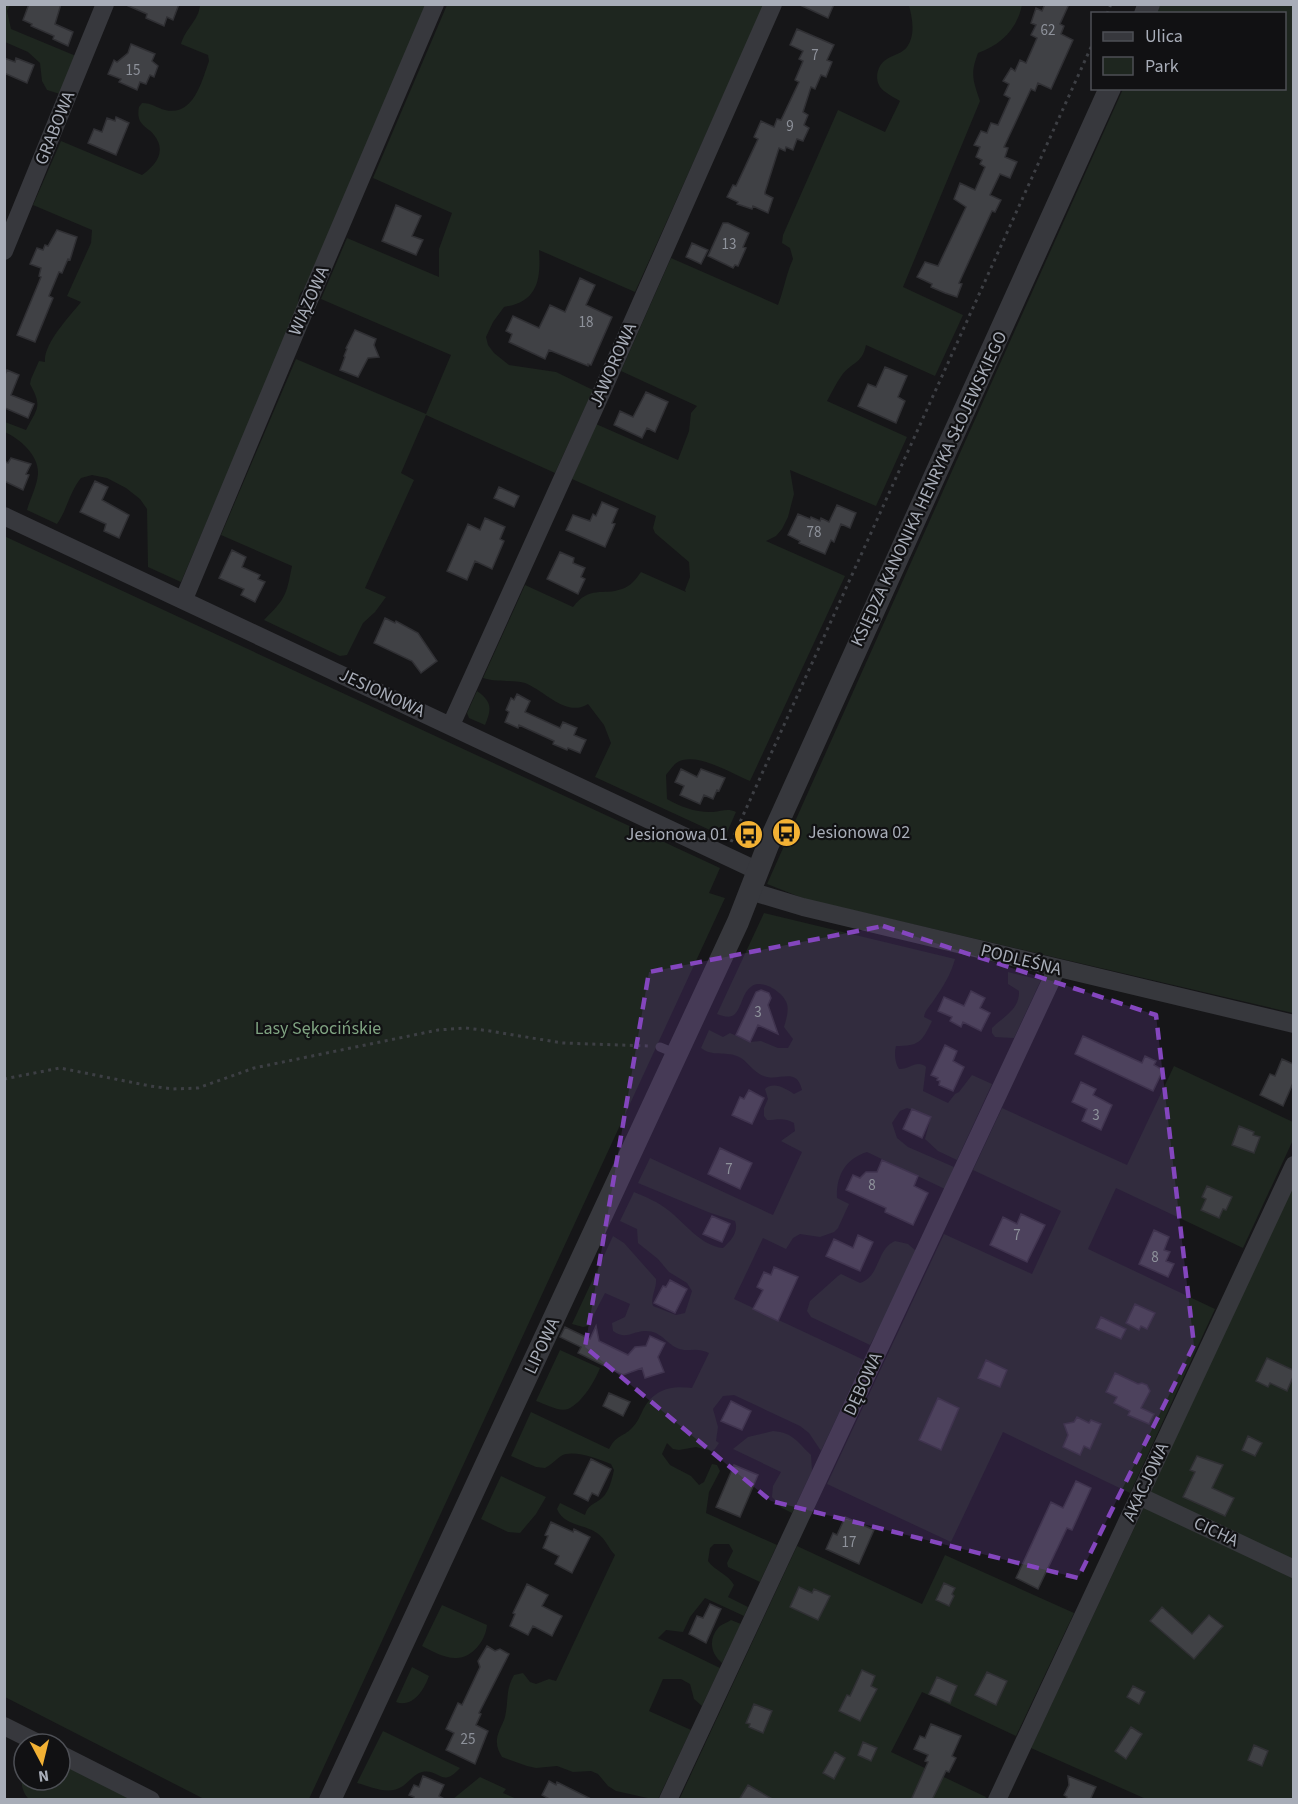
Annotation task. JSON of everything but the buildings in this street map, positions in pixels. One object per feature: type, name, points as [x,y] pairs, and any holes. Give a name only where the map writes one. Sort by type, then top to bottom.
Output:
[{"type":"street","name":"GRABOWA","points":[[4,251],[105,4]]},
{"type":"street","name":"WIĄZOWA","points":[[184,599],[435,4]]},
{"type":"street","name":"JAWOROWA","points":[[451,725],[773,4]]},
{"type":"street","name":"KSIĘDZA KANONIKA HENRYKA SŁOJEWSKIEGO","points":[[754,881],[768,844],[1109,90]]},
{"type":"street","name":"JESIONOWA","points":[[4,516],[725,854],[754,881]]},
{"type":"street","name":"PODLEŚNA","points":[[754,881],[803,907],[1293,1024]]},
{"type":"street","name":"LIPOWA","points":[[330,1800],[668,1051],[754,881]]},
{"type":"street","name":"DĘBOWA","points":[[668,1800],[1057,968]]},
{"type":"street","name":"AKACJOWA","points":[[997,1800],[1293,1165]]},
{"type":"street","name":"CICHA","points":[[1139,1496],[1293,1569]]},
{"type":"street","points":[[72,1760],[151,1800]]},
{"type":"path","points":[[725,854],[1091,47]]},
{"type":"path","points":[[4,1079],[60,1068],[150,1086],[173,1089],[198,1088],[254,1068],[438,1030],[466,1028],[562,1043],[668,1051]]},
{"type":"highlighted area","points":[[883,926],[1156,1015],[1194,1345],[1078,1578],[771,1501],[585,1347],[649,972]]},
{"type":"green space","points":[[4,5],[10,5],[7,11],[11,29],[76,56],[60,94],[47,90],[42,81],[40,63],[28,52],[5,42]]},
{"type":"green space","points":[[200,5],[427,5],[306,288],[300,295],[299,306],[181,582],[148,567],[147,509],[140,499],[126,488],[107,478],[92,475],[81,478],[57,524],[27,510],[36,483],[37,467],[28,448],[5,432],[5,422],[26,430],[37,408],[36,398],[30,384],[31,379],[39,361],[45,362],[48,347],[64,322],[81,302],[67,296],[91,243],[92,230],[33,205],[61,141],[142,175],[152,167],[160,152],[160,147],[153,133],[140,121],[139,107],[142,103],[146,103],[175,111],[190,103],[200,87],[209,61],[208,55],[181,44]]},
{"type":"green space","points":[[447,5],[764,5],[635,292],[539,250],[539,270],[535,288],[524,300],[504,307],[486,337],[494,353],[509,365],[556,372],[593,390],[555,473],[426,415],[401,473],[414,480],[365,588],[386,597],[363,623],[347,655],[340,656],[264,620],[284,596],[292,566],[221,535],[296,359],[426,414],[451,355],[321,299],[347,238],[439,277],[439,249],[452,213],[373,178]]},
{"type":"green space","points":[[909,5],[1022,5],[1016,22],[1007,35],[994,46],[978,53],[973,77],[980,101],[903,287],[963,315],[935,376],[866,345],[862,356],[842,375],[827,401],[907,437],[876,506],[790,470],[794,494],[788,517],[776,536],[766,541],[845,576],[750,781],[712,764],[692,759],[675,764],[666,775],[667,799],[672,802],[701,812],[728,810],[736,812],[725,837],[595,777],[611,743],[604,725],[588,704],[572,708],[555,701],[525,683],[483,678],[525,585],[573,607],[579,600],[591,593],[625,588],[641,572],[686,592],[690,577],[689,562],[655,533],[653,528],[656,516],[572,479],[596,424],[678,460],[689,431],[691,413],[697,406],[621,371],[671,258],[778,305],[793,259],[790,248],[782,243],[783,235],[838,110],[885,132],[900,101],[881,88],[877,74],[883,62],[903,51],[910,42],[912,26]]},
{"type":"green space","points":[[1160,5],[1293,5],[1293,1013],[805,899],[767,884],[1123,90],[1286,90],[1286,12],[1156,12]]},
{"type":"green space","name":"Lasy Sękocińskie","points":[[4,536],[720,868],[709,893],[725,898],[309,1799],[204,1799],[5,1697]]},
{"type":"green space","points":[[477,691],[486,699],[490,710],[485,725],[469,718],[467,713]]},
{"type":"green space","points":[[764,913],[955,959],[946,980],[925,1012],[924,1017],[932,1021],[925,1034],[915,1044],[896,1046],[897,1064],[899,1069],[916,1064],[926,1067],[923,1091],[948,1103],[972,1075],[992,1084],[957,1160],[938,1151],[925,1139],[931,1117],[907,1108],[900,1111],[892,1123],[897,1138],[908,1147],[954,1167],[945,1189],[867,1152],[853,1159],[843,1169],[840,1176],[837,1198],[849,1204],[834,1232],[820,1237],[800,1234],[793,1238],[786,1249],[763,1238],[734,1299],[864,1360],[821,1451],[809,1433],[800,1426],[734,1395],[723,1396],[713,1409],[718,1427],[716,1441],[719,1443],[715,1449],[712,1451],[696,1447],[679,1450],[673,1449],[667,1443],[662,1454],[670,1465],[691,1476],[699,1485],[704,1482],[712,1464],[717,1465],[720,1471],[709,1492],[706,1513],[777,1545],[760,1582],[728,1567],[727,1563],[733,1551],[729,1544],[714,1544],[710,1548],[708,1561],[734,1585],[728,1597],[748,1607],[744,1616],[705,1598],[690,1617],[683,1632],[666,1630],[658,1638],[720,1668],[702,1706],[694,1699],[690,1684],[681,1679],[663,1679],[649,1711],[691,1730],[658,1799],[652,1799],[616,1791],[608,1786],[598,1774],[591,1771],[573,1772],[557,1766],[536,1768],[502,1757],[499,1751],[498,1736],[505,1717],[508,1691],[514,1675],[523,1673],[530,1682],[536,1684],[549,1679],[556,1681],[615,1555],[600,1535],[564,1519],[557,1509],[560,1503],[585,1515],[586,1511],[602,1498],[608,1489],[614,1470],[611,1464],[586,1456],[566,1454],[545,1468],[536,1467],[511,1456],[531,1412],[609,1449],[617,1438],[634,1426],[646,1405],[656,1394],[669,1388],[692,1388],[709,1353],[681,1349],[650,1331],[617,1334],[613,1331],[612,1323],[625,1317],[630,1304],[605,1293],[588,1326],[572,1324],[613,1236],[624,1243],[656,1279],[653,1306],[676,1315],[685,1313],[692,1291],[687,1283],[669,1272],[658,1259],[638,1243],[637,1229],[620,1221],[634,1192],[664,1207],[708,1243],[723,1248],[734,1236],[735,1221],[638,1183],[650,1158],[773,1215],[802,1152],[781,1141],[795,1131],[794,1123],[784,1119],[767,1120],[764,1116],[764,1108],[768,1099],[765,1089],[776,1086],[794,1094],[802,1090],[800,1083],[788,1076],[767,1077],[737,1056],[705,1051],[701,1048],[709,1030],[723,1037],[730,1033],[750,1042],[761,1041],[778,1048],[788,1048],[793,1039],[784,1027],[788,1010],[785,1000],[778,992],[762,984],[749,989],[733,1016],[726,1017],[717,1014]]},
{"type":"green space","points":[[1008,972],[1041,980],[1014,1038],[995,1037],[992,1028],[1010,1012],[1019,997],[1019,991],[1008,984]]},
{"type":"green space","points":[[1174,1066],[1293,1122],[1293,1140],[1243,1248],[1116,1188],[1088,1249],[1215,1309],[1130,1493],[1003,1432],[951,1542],[827,1484],[944,1234],[1032,1274],[1061,1211],[973,1170],[1002,1108],[1127,1165]]},
{"type":"green space","points":[[1293,1186],[1293,1564],[1148,1497]]},
{"type":"green space","points":[[895,1241],[908,1244],[916,1251],[895,1299],[870,1345],[811,1317],[807,1311],[810,1301],[841,1274],[860,1283],[867,1280],[872,1275],[884,1250]]},
{"type":"green space","points":[[560,1350],[600,1368],[583,1397],[564,1410],[536,1401]]},
{"type":"green space","points":[[773,1431],[791,1436],[811,1455],[812,1471],[792,1513],[782,1508],[772,1497],[773,1486],[781,1472],[733,1449],[748,1437]]},
{"type":"green space","points":[[501,1476],[546,1497],[536,1514],[520,1533],[508,1532],[481,1519]]},
{"type":"green space","points":[[1145,1505],[1293,1574],[1293,1799],[1146,1799],[1031,1748]]},
{"type":"green space","points":[[797,1546],[922,1604],[945,1555],[1074,1613],[1016,1736],[922,1692],[891,1752],[986,1797],[985,1799],[679,1800]]},
{"type":"green space","points":[[442,1605],[487,1625],[484,1637],[477,1648],[467,1655],[447,1657],[422,1646]]},
{"type":"green space","points":[[731,1620],[741,1624],[722,1663],[713,1651],[713,1637],[719,1627]]},
{"type":"green space","points":[[412,1667],[429,1676],[427,1681],[413,1700],[396,1702]]},
{"type":"green space","points":[[383,1731],[460,1768],[449,1777],[422,1772],[398,1789],[392,1790],[380,1790],[357,1783]]},
{"type":"green space","points":[[72,1768],[133,1799],[29,1799],[24,1792],[72,1792]]},
{"type":"green space","points":[[480,1777],[506,1789],[503,1793],[517,1799],[453,1799]]},
{"type":"place","name":"Jesionowa 02","points":[[787,832]]},
{"type":"place","name":"Jesionowa 01","points":[[749,834]]}]
